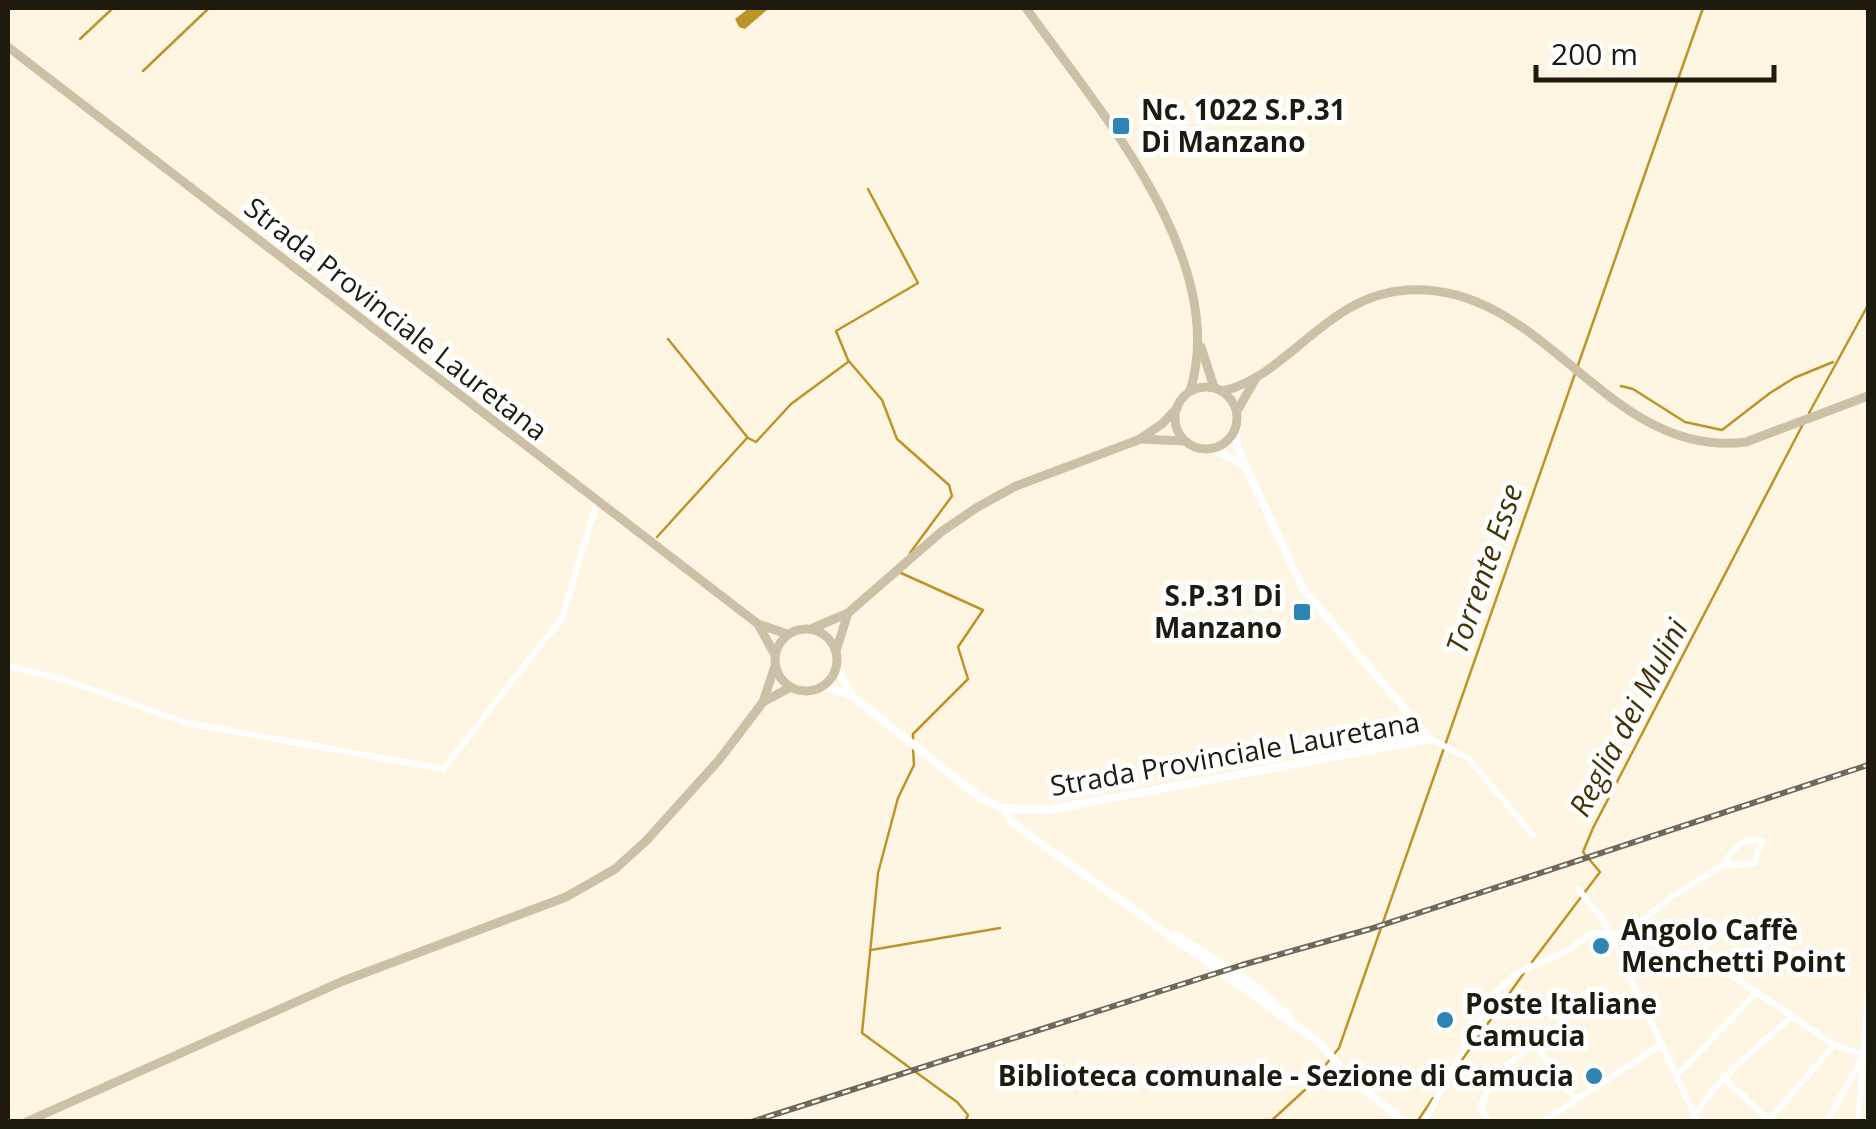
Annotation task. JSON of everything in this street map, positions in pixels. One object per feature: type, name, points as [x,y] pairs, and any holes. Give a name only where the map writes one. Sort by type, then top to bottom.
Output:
[{"type":"main road","points":[[1026,8],[1168,218],[1191,283],[1199,339],[1218,389],[1232,398],[1237,411],[1236,430],[1224,444],[1212,449],[1200,449],[1185,441],[1138,440]]},
{"type":"main road","name":"Strada Provinciale Lauretana","points":[[8,48],[758,624],[788,634]]},
{"type":"main road","points":[[1190,391],[1200,387],[1239,387],[1341,312],[1371,298],[1404,290],[1441,290],[1478,302],[1534,335],[1653,426],[1689,441],[1725,445],[1764,438],[1868,396]]},
{"type":"main road","points":[[26,1122],[343,981],[566,897],[615,868],[646,841],[719,760],[763,702],[775,660],[788,634],[848,614],[940,532],[976,508],[1016,486],[1138,440],[1162,424],[1190,391],[1199,339]]},
{"type":"main road","points":[[1237,411],[1258,376]]},
{"type":"main road","points":[[1177,408],[1176,423],[1185,441]]},
{"type":"main road","name":"Strada Provinciale Lauretana","points":[[836,666],[836,651],[848,614]]},
{"type":"main road","name":"Strada Provinciale Lauretana","points":[[758,624],[780,678],[791,687],[812,690],[823,686]]},
{"type":"main road","points":[[811,629],[827,636],[836,651]]},
{"type":"main road","points":[[823,686],[836,666]]},
{"type":"main road","points":[[763,702],[791,687]]},
{"type":"street","points":[[1236,430],[1245,465],[1303,590],[1433,741]]},
{"type":"street","points":[[1212,449],[1245,465]]},
{"type":"street","points":[[8,666],[66,680],[186,723],[443,770],[562,618],[596,502]]},
{"type":"street","name":"Strada Provinciale Lauretana","points":[[836,666],[852,696]]},
{"type":"street","name":"Strada Provinciale Lauretana","points":[[823,686],[852,696],[982,799],[1003,808],[1025,812],[1115,798],[1433,741],[1459,751],[1532,835]]},
{"type":"street","name":"Strada Provinciale Lauretana","points":[[1003,808],[1025,832]]},
{"type":"street","name":"Strada Provinciale Lauretana","points":[[1025,812],[1025,832]]},
{"type":"street","points":[[1025,832],[1153,924],[1188,941],[1249,981],[1320,1043],[1348,1076],[1405,1122]]},
{"type":"street","points":[[1626,933],[1673,896],[1723,865],[1739,843],[1752,839],[1762,842],[1754,864],[1723,865]]},
{"type":"street","points":[[1578,889],[1602,918],[1695,1119],[1726,1079],[1791,1016]]},
{"type":"street","points":[[1424,1122],[1492,996],[1517,973],[1567,951],[1592,933],[1626,933],[1718,965],[1834,1045],[1866,1054]]},
{"type":"street","points":[[1677,1076],[1756,993]]},
{"type":"street","points":[[1858,1122],[1865,1082],[1868,994]]},
{"type":"street","points":[[1489,1122],[1480,1107],[1494,1075],[1534,1044],[1575,1099]]},
{"type":"street","points":[[1542,1122],[1662,1044]]},
{"type":"street","points":[[1726,1079],[1768,1121],[1834,1045]]},
{"type":"street","points":[[1827,1122],[1866,1054]]},
{"type":"shaded area","points":[[749,8],[769,8],[745,29],[739,27],[735,19]]},
{"type":"waterway","points":[[80,39],[113,8]]},
{"type":"waterway","points":[[143,71],[209,8]]},
{"type":"waterway","name":"Torrente Esse","points":[[1270,1122],[1308,1087],[1339,1048],[1703,8]]},
{"type":"waterway","points":[[868,189],[918,283],[836,331],[848,360],[882,400],[897,439],[949,485],[952,496],[910,553]]},
{"type":"waterway","name":"Reglia dei Mulini","points":[[1809,413],[1868,305]]},
{"type":"waterway","points":[[668,339],[748,438],[756,442],[791,404],[848,362]]},
{"type":"waterway","points":[[1621,386],[1633,389],[1685,422],[1722,430],[1794,378],[1833,362]]},
{"type":"waterway","name":"Reglia dei Mulini","points":[[1532,962],[1600,872],[1583,852],[1593,828],[1803,424]]},
{"type":"waterway","points":[[657,537],[747,438]]},
{"type":"waterway","points":[[901,573],[983,610],[958,647],[968,679],[913,734],[913,740]]},
{"type":"waterway","points":[[913,748],[914,765],[898,798],[878,873],[862,1033],[957,1102],[968,1115],[965,1122]]},
{"type":"waterway","points":[[871,950],[1000,928]]},
{"type":"waterway","name":"Reglia dei Mulini","points":[[1459,1064],[1524,973]]},
{"type":"waterway","name":"Reglia dei Mulini","points":[[1417,1122],[1433,1098]]},
{"type":"railway","points":[[751,1122],[1242,965],[1370,929],[1868,765]]},
{"type":"place","name":"Nc. 1022 S.P.31 Di Manzano","points":[[1121,126]]},
{"type":"place","name":"S.P.31 Di Manzano","points":[[1302,612]]},
{"type":"place","name":"Angolo Caffè Menchetti Point","points":[[1601,946]]},
{"type":"place","name":"Poste Italiane Camucia","points":[[1445,1020]]},
{"type":"place","name":"Biblioteca comunale - Sezione di Camucia","points":[[1594,1076]]}]
